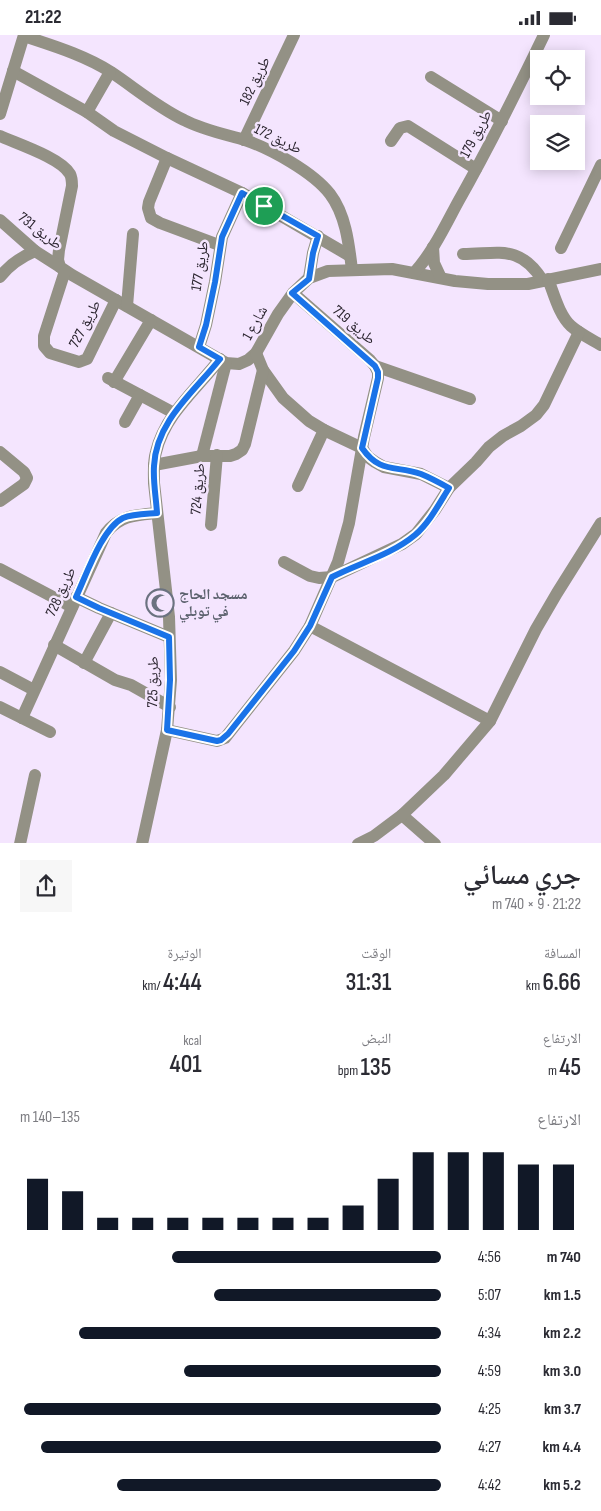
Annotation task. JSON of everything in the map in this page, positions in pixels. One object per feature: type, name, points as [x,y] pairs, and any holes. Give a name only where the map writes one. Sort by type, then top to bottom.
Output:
[{"type":"street","name":"طريق 182","points":[[244,140],[294,35]]},
{"type":"street","name":"طريق 179","points":[[414,273],[425,261],[476,169],[544,35]]},
{"type":"street","name":"طريق 172","points":[[24,36],[76,54],[110,72],[184,120],[217,133],[261,146],[308,173],[330,193],[338,206],[343,221],[352,270]]},
{"type":"street","points":[[0,114],[24,36]]},
{"type":"street","points":[[13,71],[87,112],[114,131],[242,193],[350,256]]},
{"type":"street","points":[[87,112],[110,72]]},
{"type":"street","points":[[431,77],[502,121]]},
{"type":"street","points":[[391,141],[400,128],[408,127],[476,169]]},
{"type":"street","points":[[0,136],[58,163],[72,177],[72,186],[59,250],[58,260],[62,269],[223,361],[202,456]]},
{"type":"street","points":[[167,158],[149,203],[148,208],[151,218],[220,245]]},
{"type":"street","points":[[561,248],[601,165]]},
{"type":"street","name":"طريق 177","points":[[199,347],[206,325],[215,282],[220,245],[225,229],[242,193]]},
{"type":"street","name":"طريق 731","points":[[0,220],[35,251],[62,269]]},
{"type":"street","points":[[121,303],[133,234]]},
{"type":"street","points":[[309,279],[318,236]]},
{"type":"street","points":[[433,247],[434,263],[441,278]]},
{"type":"street","points":[[0,277],[17,260],[35,251]]},
{"type":"street","points":[[463,254],[501,252],[526,260],[545,280],[570,325],[601,345]]},
{"type":"street","name":"طريق 727","points":[[62,269],[44,336],[44,345],[50,353],[78,362],[87,359],[121,303]]},
{"type":"street","name":"شارع 1","points":[[223,361],[239,364],[248,361],[256,353],[292,293],[309,279],[328,271],[392,269],[488,284],[528,284],[601,269]]},
{"type":"street","name":"طريق 719","points":[[167,730],[217,741],[225,738],[285,663],[310,626],[338,562],[346,536],[378,372],[375,366],[292,293]]},
{"type":"street","points":[[151,320],[111,380],[174,413]]},
{"type":"street","points":[[284,562],[310,575],[320,578],[332,577],[402,544],[416,534],[436,510],[449,488],[489,447],[503,436],[521,426],[540,410],[550,395],[579,332]]},
{"type":"street","points":[[256,353],[263,370],[283,398],[309,421],[362,448],[368,457],[384,467],[421,474],[449,488]]},
{"type":"street","name":"طريق 725","points":[[142,843],[167,730],[170,707],[168,608],[154,483],[156,452],[161,435],[174,413],[223,361]]},
{"type":"street","points":[[375,366],[470,399]]},
{"type":"street","points":[[154,465],[202,456],[236,454],[242,450],[263,370]]},
{"type":"street","points":[[125,423],[140,395]]},
{"type":"street","points":[[298,486],[324,430]]},
{"type":"street","points":[[0,452],[24,472],[26,478],[24,484],[0,501]]},
{"type":"street","name":"طريق 724","points":[[211,525],[217,455]]},
{"type":"street","name":"طريق 728","points":[[22,718],[103,539],[111,527],[122,519],[129,516],[157,513]]},
{"type":"street","points":[[358,843],[374,836],[402,815],[444,775],[490,721],[536,629],[601,523]]},
{"type":"street","points":[[0,569],[74,602],[111,613],[169,637]]},
{"type":"street","points":[[84,663],[111,613]]},
{"type":"street","points":[[310,626],[490,721]]},
{"type":"street","points":[[54,645],[115,680],[128,684],[170,707]]},
{"type":"street","points":[[0,672],[34,690]]},
{"type":"street","points":[[0,707],[50,732]]},
{"type":"street","points":[[20,843],[35,775]]},
{"type":"street","points":[[402,815],[435,843]]},
{"type":"place","name":"مسجد الحاج في توبلي","points":[[160,603]]},
{"type":"route","points":[[242,193],[264,206],[318,236],[310,266],[309,279],[292,293],[370,361],[378,372],[377,385],[362,448],[368,457],[384,467],[421,474],[449,488],[436,510],[416,534],[402,544],[332,577],[310,626],[294,651],[225,738],[217,741],[167,730],[170,707],[169,637],[76,597],[106,533],[111,527],[116,522],[129,516],[157,513],[154,465],[161,435],[174,413],[220,359],[199,347],[206,325],[215,282],[222,237],[242,193]]}]
